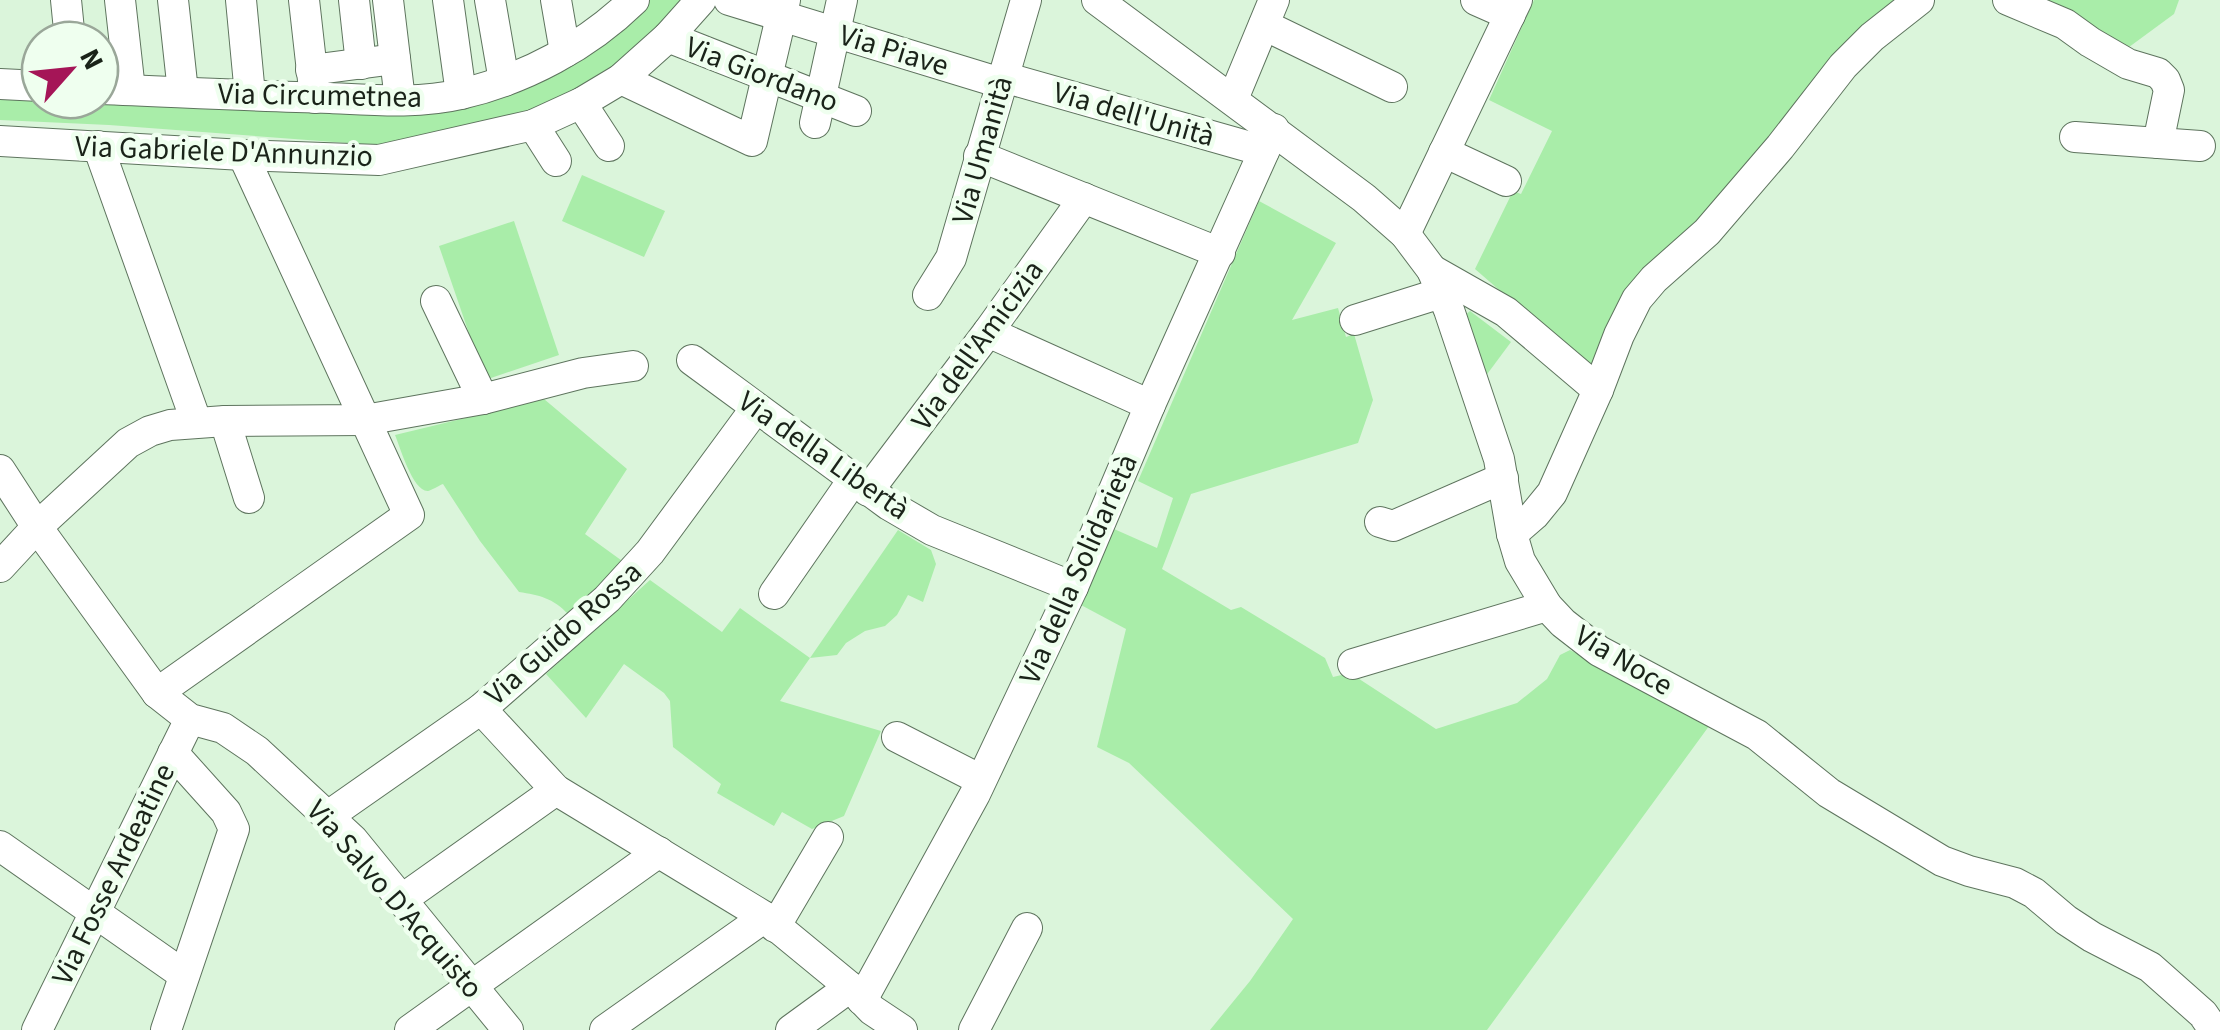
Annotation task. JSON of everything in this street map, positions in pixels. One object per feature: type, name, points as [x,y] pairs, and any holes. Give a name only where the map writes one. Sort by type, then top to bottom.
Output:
[{"type":"street","points":[[173,0],[183,92]]},
{"type":"street","points":[[241,0],[250,95]]},
{"type":"street","points":[[304,0],[313,84],[361,64],[395,59]]},
{"type":"street","points":[[354,0],[361,64]]},
{"type":"street","points":[[388,0],[400,100]]},
{"type":"street","points":[[448,0],[460,94]]},
{"type":"street","points":[[490,0],[504,80]]},
{"type":"street","points":[[556,0],[565,52]]},
{"type":"street","name":"Via Gabriele D'Annunzio","points":[[0,141],[379,160],[533,125],[581,103],[621,79],[668,37],[701,0]]},
{"type":"street","name":"Via Piave","points":[[729,0],[783,8],[835,32],[1002,80]]},
{"type":"street","points":[[818,110],[842,0]]},
{"type":"street","name":"Via Umanità","points":[[928,295],[952,258],[1026,0]]},
{"type":"street","name":"Via Noce","points":[[1097,0],[1136,12],[1232,100],[1269,140],[1364,198],[1405,234],[1437,282],[1499,459],[1520,561],[1562,624],[1599,651],[1757,735],[1850,807],[1942,861],[2015,882],[2034,893],[2092,938],[2150,967],[2203,1014],[2214,1030]]},
{"type":"street","points":[[1405,234],[1513,8],[1476,0]]},
{"type":"street","points":[[1512,534],[1552,493],[1637,299],[1707,232],[1780,148],[1843,66],[1919,0]]},
{"type":"street","points":[[2008,0],[2066,24],[2128,64],[2158,73],[2166,80],[2169,90],[2158,143]]},
{"type":"street","name":"Via Circumetnea","points":[[120,89],[250,95],[313,84],[400,100],[460,94],[504,80],[565,52],[622,5]]},
{"type":"street","points":[[621,79],[752,141],[783,8]]},
{"type":"street","points":[[1232,100],[1269,12],[1392,87]]},
{"type":"street","name":"Via Giordano","points":[[668,37],[768,76],[818,110],[856,110]]},
{"type":"street","name":"Via dell'Unità","points":[[1002,80],[1269,140]]},
{"type":"street","points":[[581,103],[609,146]]},
{"type":"street","points":[[533,125],[556,160]]},
{"type":"street","points":[[2075,137],[2200,146]]},
{"type":"street","name":"Via della Solidarietà","points":[[790,1030],[856,994],[981,780],[1073,586],[1269,140]]},
{"type":"street","points":[[98,146],[210,421],[249,498]]},
{"type":"street","points":[[1444,152],[1506,181]]},
{"type":"street","points":[[156,693],[408,515],[243,155]]},
{"type":"street","points":[[980,156],[1220,253]]},
{"type":"street","name":"Via dell'Amicizia","points":[[774,594],[988,332],[1084,198]]},
{"type":"street","points":[[1356,320],[1437,282],[1506,312],[1598,390]]},
{"type":"street","points":[[436,301],[483,398]]},
{"type":"street","points":[[988,332],[1150,404]]},
{"type":"street","name":"Via della Libertà","points":[[692,360],[861,486],[932,530],[1073,586]]},
{"type":"street","points":[[0,567],[128,443],[170,424],[365,420],[483,398],[583,373],[633,366]]},
{"type":"street","name":"Via Guido Rossa","points":[[328,816],[481,709],[593,612],[632,574],[756,408]]},
{"type":"street","name":"Via Salvo D'Acquisto","points":[[0,470],[156,693],[190,719],[223,728],[257,751],[328,816],[508,1030]]},
{"type":"street","points":[[1380,522],[1392,526],[1502,478]]},
{"type":"street","points":[[1353,664],[1547,606]]},
{"type":"street","points":[[481,709],[556,790],[770,922],[872,1010],[902,1030]]},
{"type":"street","name":"Via Fosse Ardeatine","points":[[37,1030],[190,719]]},
{"type":"street","points":[[896,737],[981,780]]},
{"type":"street","points":[[166,1030],[234,829],[226,812],[173,754]]},
{"type":"street","points":[[401,900],[556,790]]},
{"type":"street","points":[[605,1030],[770,922],[828,837]]},
{"type":"street","points":[[0,846],[184,975]]},
{"type":"street","points":[[410,1030],[659,852]]},
{"type":"street","points":[[974,1030],[1027,928]]},
{"type":"green space","points":[[642,0],[688,0],[633,57],[573,96],[477,131],[374,145],[0,120],[0,91],[20,96],[20,120],[120,120],[120,100],[447,102]]},
{"type":"green space","points":[[1534,0],[1900,0],[1594,372],[1475,269],[1513,191],[1521,194],[1552,131],[1489,100]]},
{"type":"green space","points":[[2034,0],[2179,0],[2174,14],[2125,50]]},
{"type":"green space","points":[[582,175],[665,211],[644,257],[562,221]]},
{"type":"green space","points":[[1259,201],[1336,243],[1292,320],[1338,308],[1346,337],[1354,334],[1373,400],[1358,443],[1191,494],[1162,569],[1231,610],[1241,607],[1325,658],[1333,677],[1350,673],[1436,729],[1517,703],[1547,679],[1560,655],[1570,650],[1712,722],[1487,1030],[1210,1030],[1293,919],[1129,763],[1097,747],[1126,629],[1081,605],[1114,529],[1157,548],[1173,498],[1138,481]]},
{"type":"green space","points":[[514,221],[559,355],[485,380],[439,246]]},
{"type":"green space","points":[[1470,311],[1511,342],[1485,377],[1464,316]]},
{"type":"green space","points":[[544,399],[627,469],[585,534],[625,563],[568,614],[545,598],[519,592],[443,484],[428,491],[417,484],[395,435]]},
{"type":"green space","points":[[898,530],[931,550],[936,564],[923,602],[908,595],[897,615],[885,626],[865,631],[846,643],[837,655],[810,658]]},
{"type":"green space","points":[[650,580],[722,632],[740,608],[810,658],[780,701],[881,731],[844,816],[812,829],[782,812],[774,826],[717,793],[721,784],[673,747],[670,701],[624,664],[586,718],[546,674]]}]
